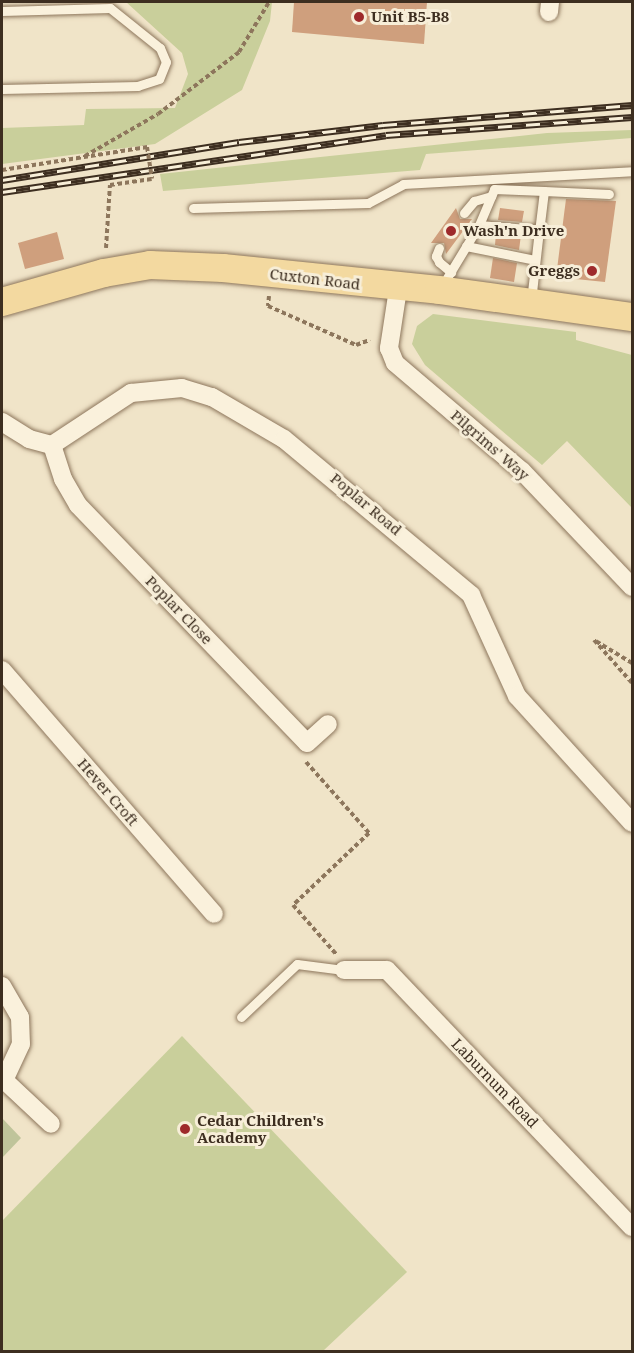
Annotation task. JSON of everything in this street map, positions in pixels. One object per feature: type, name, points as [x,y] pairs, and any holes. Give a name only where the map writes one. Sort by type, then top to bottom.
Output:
[{"type":"main road","name":"Cuxton Road","points":[[2,302],[104,273],[150,265],[272,274],[398,289],[445,281],[531,302],[633,316]]},
{"type":"street","name":"Pilgrims' Way","points":[[398,289],[390,348],[395,363],[522,471],[633,587]]},
{"type":"street","name":"Poplar Road","points":[[52,445],[111,403],[131,393],[156,388],[182,388],[212,397],[284,439],[471,595],[517,696],[633,823]]},
{"type":"street","points":[[2,422],[29,439],[52,445]]},
{"type":"street","name":"Poplar Close","points":[[52,445],[63,479],[78,505],[307,743]]},
{"type":"street","name":"Hever Croft","points":[[2,670],[214,914]]},
{"type":"street","points":[[307,743],[328,724]]},
{"type":"street","name":"Laburnum Road","points":[[344,970],[387,970],[633,1227]]},
{"type":"street","points":[[2,986],[20,1017],[21,1044],[4,1080],[51,1124]]},
{"type":"lane","points":[[2,10],[110,8],[160,48],[166,62],[159,79],[138,86],[2,89]]},
{"type":"lane","points":[[193,208],[368,203],[403,184],[633,171]]},
{"type":"lane","points":[[445,281],[479,225],[494,189],[609,194]]},
{"type":"lane","points":[[531,302],[543,191]]},
{"type":"lane","points":[[464,213],[474,201],[491,196]]},
{"type":"lane","points":[[479,225],[539,230]]},
{"type":"lane","points":[[466,246],[535,260]]},
{"type":"lane","points":[[439,248],[436,256],[445,281]]},
{"type":"lane","points":[[241,1017],[297,964],[344,970]]},
{"type":"path","points":[[85,156],[158,114],[239,52],[269,2]]},
{"type":"path","points":[[2,170],[147,147],[152,179],[110,185],[104,273]]},
{"type":"path","points":[[272,274],[268,306],[356,345]]},
{"type":"path","points":[[633,663],[594,640],[633,683]]},
{"type":"path","points":[[307,743],[303,755],[310,771],[369,833],[292,905],[341,960],[344,970]]},
{"type":"green space","points":[[126,2],[272,2],[270,21],[242,90],[155,144],[2,164],[2,128],[84,125],[86,109],[175,108],[188,74],[182,53]]},
{"type":"green space","points":[[632,130],[632,138],[426,154],[420,170],[163,191],[160,174],[547,133]]},
{"type":"green space","points":[[433,314],[576,332],[576,340],[632,355],[632,508],[567,441],[542,465],[425,365],[412,344],[417,326]]},
{"type":"green space","name":"Cedar Children's Academy","points":[[182,1036],[407,1272],[323,1351],[2,1351],[2,1221]]},
{"type":"green space","points":[[2,1118],[21,1138],[2,1158]]},
{"type":"building","name":"Unit B5-B8","points":[[294,2],[427,2],[424,44],[292,32]]},
{"type":"building","points":[[566,199],[616,201],[605,282],[556,277]]},
{"type":"building","name":"Wash'n Drive","points":[[456,208],[460,219],[472,219],[446,254],[444,243],[431,243]]},
{"type":"building","points":[[500,208],[524,211],[522,222],[498,220]]},
{"type":"building","points":[[57,232],[64,259],[25,269],[18,243]]},
{"type":"building","points":[[496,233],[521,235],[519,250],[495,245]]},
{"type":"building","points":[[493,258],[517,263],[514,282],[490,278]]},
{"type":"railway","points":[[2,180],[239,142],[383,125],[632,105]]},
{"type":"railway","points":[[2,192],[386,135],[632,117]]},
{"type":"place","name":"Unit B5-B8","points":[[359,17]]},
{"type":"place","name":"Wash'n Drive","points":[[451,231]]},
{"type":"place","name":"Greggs","points":[[592,271]]},
{"type":"place","name":"Cedar Children's Academy","points":[[185,1129]]}]
